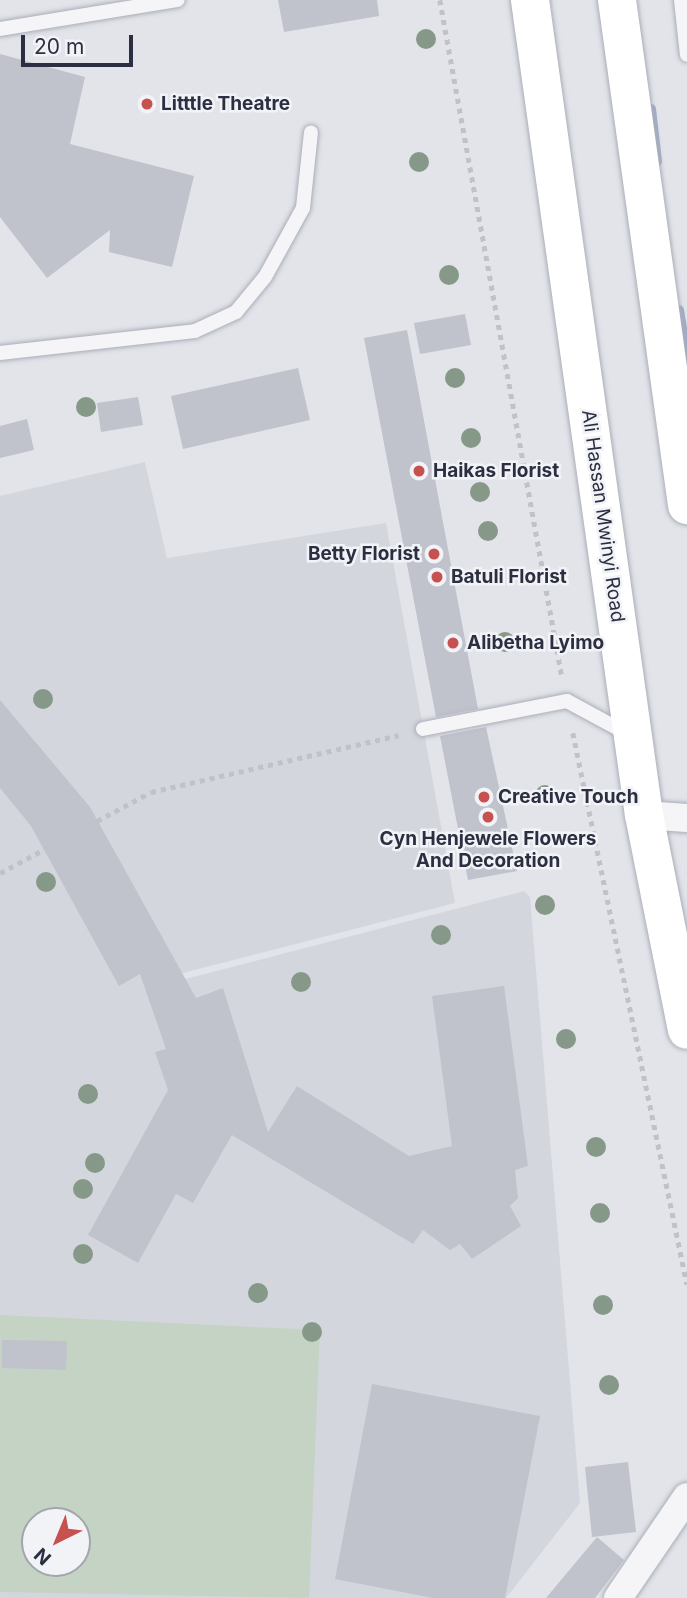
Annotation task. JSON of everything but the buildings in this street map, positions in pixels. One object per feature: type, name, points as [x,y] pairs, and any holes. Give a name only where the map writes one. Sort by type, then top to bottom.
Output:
[{"type":"highway","name":"Ali Hassan Mwinyi Road","points":[[530,0],[637,739],[645,815],[687,1030]]},
{"type":"highway","points":[[617,0],[687,505]]},
{"type":"street","points":[[645,815],[687,818]]},
{"type":"street","points":[[618,1598],[687,1497]]},
{"type":"lane","points":[[0,29],[178,0]]},
{"type":"lane","points":[[681,0],[687,55]]},
{"type":"lane","points":[[0,353],[195,331],[236,312],[265,277],[303,208],[311,132]]},
{"type":"lane","points":[[424,729],[567,701],[637,739]]},
{"type":"path","points":[[440,0],[526,506],[687,1284]]},
{"type":"path","points":[[0,873],[150,792],[424,729]]},
{"type":"shaded area","points":[[145,462],[167,558],[386,523],[455,903],[175,975],[143,990],[524,891],[530,897],[580,1503],[506,1598],[0,1598],[0,496]]},
{"type":"green space","points":[[0,1315],[320,1330],[309,1598],[0,1592]]},
{"type":"waterway","points":[[651,109],[657,162]]},
{"type":"waterway","points":[[679,310],[687,359]]},
{"type":"place","name":"Litttle Theatre","points":[[147,104]]},
{"type":"place","name":"Haikas Florist","points":[[419,471]]},
{"type":"place","name":"Betty Florist","points":[[434,554]]},
{"type":"place","name":"Batuli Florist","points":[[437,577]]},
{"type":"place","name":"Alibetha Lyimo","points":[[453,643]]},
{"type":"place","name":"Creative Touch","points":[[484,797]]},
{"type":"place","name":"Cyn Henjewele Flowers And Decoration","points":[[488,817]]}]
